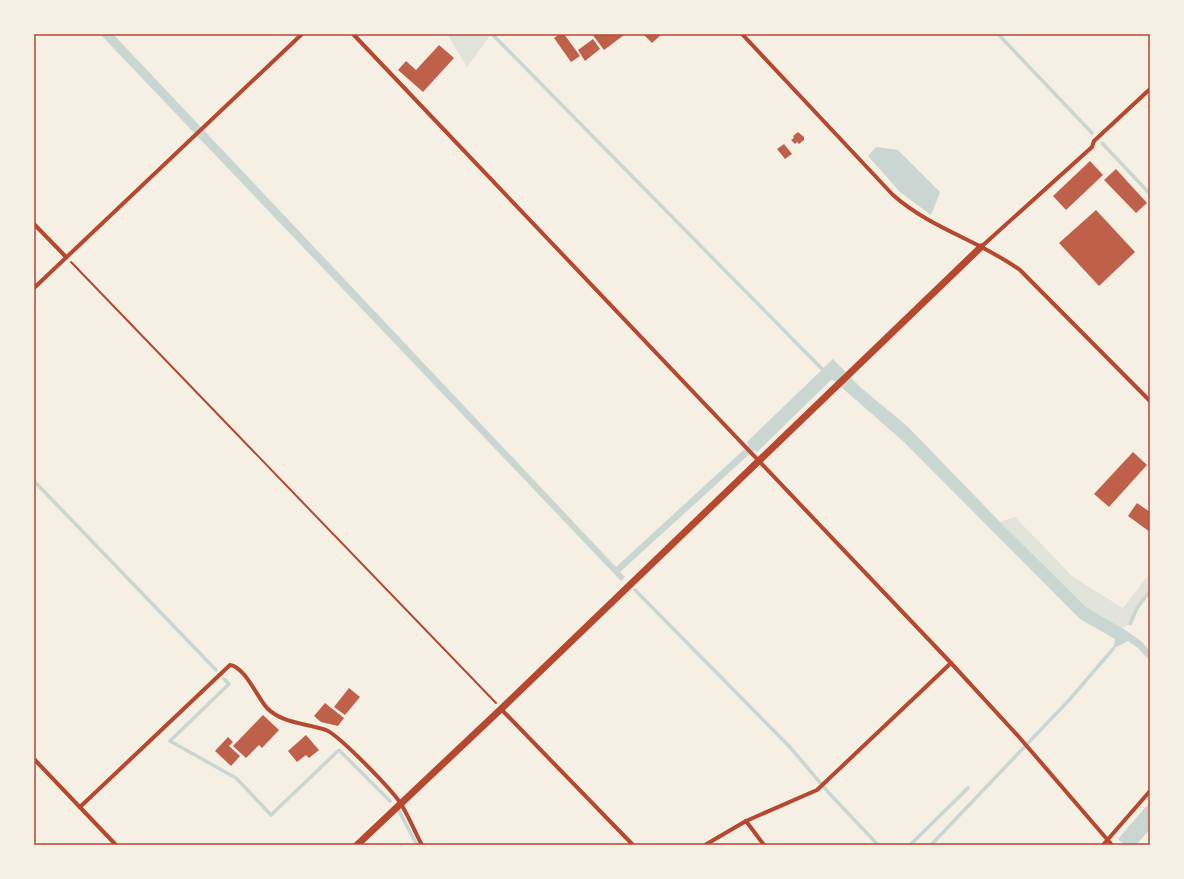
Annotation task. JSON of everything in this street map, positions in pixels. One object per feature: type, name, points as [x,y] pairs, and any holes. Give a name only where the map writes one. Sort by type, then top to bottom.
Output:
[{"type":"street","points":[[34,288],[302,34]]},
{"type":"street","points":[[353,34],[758,462],[951,663],[1019,737],[1112,845]]},
{"type":"street","points":[[742,34],[893,195],[908,209],[1001,257],[1020,270],[1150,401]]},
{"type":"street","points":[[357,845],[400,803],[502,709],[981,247],[1092,147],[1094,141],[1150,89]]},
{"type":"street","points":[[34,224],[66,257]]},
{"type":"street","points":[[705,845],[746,821],[817,790],[951,663]]},
{"type":"street","points":[[80,807],[230,665],[234,665],[249,680],[267,708],[279,717],[300,725],[326,730],[344,742],[400,803],[422,845]]},
{"type":"street","points":[[502,709],[633,845]]},
{"type":"street","points":[[34,759],[116,845]]},
{"type":"street","points":[[1103,845],[1150,791]]},
{"type":"street","points":[[746,821],[764,845]]},
{"type":"path","points":[[66,257],[502,709]]},
{"type":"shaded area","points":[[100,34],[113,34],[616,567],[749,445],[747,442],[833,359],[860,387],[907,426],[1000,522],[1087,608],[1141,641],[1150,651],[1150,661],[1138,648],[1128,641],[1113,649],[1115,639],[1080,619],[904,442],[832,379],[757,452],[754,450],[620,572],[625,577],[621,581]]},
{"type":"shaded area","points":[[447,34],[491,34],[467,67]]},
{"type":"shaded area","points":[[876,147],[898,150],[940,192],[931,215],[900,192],[868,156]]},
{"type":"shaded area","points":[[1015,517],[1073,577],[1123,608],[1150,573],[1150,591],[1137,608],[1130,624],[1122,628],[1087,608],[1000,522]]},
{"type":"shaded area","points":[[1150,802],[1150,829],[1136,845],[1124,845],[1118,839]]},
{"type":"building","points":[[560,34],[564,34],[580,56],[571,62],[554,38]]},
{"type":"building","points":[[592,34],[623,34],[624,35],[604,50]]},
{"type":"building","points":[[643,34],[662,34],[652,43]]},
{"type":"building","points":[[593,39],[600,49],[585,61],[578,50]]},
{"type":"building","points":[[439,45],[454,58],[423,92],[398,70],[406,61],[416,70]]},
{"type":"building","points":[[798,132],[804,137],[804,140],[799,144],[797,142],[795,144],[791,140]]},
{"type":"building","points":[[784,144],[792,154],[785,159],[777,149]]},
{"type":"building","points":[[1090,161],[1103,175],[1066,210],[1053,196]]},
{"type":"building","points":[[1116,169],[1147,203],[1136,213],[1104,180]]},
{"type":"building","points":[[1096,210],[1135,252],[1099,286],[1059,243]]},
{"type":"building","points":[[1133,452],[1147,465],[1109,507],[1094,494]]},
{"type":"building","points":[[1137,503],[1150,512],[1150,532],[1128,516]]},
{"type":"building","points":[[349,688],[360,697],[345,715],[334,707]]},
{"type":"building","points":[[325,703],[344,718],[338,726],[321,722],[314,716]]},
{"type":"building","points":[[263,715],[279,730],[262,748],[259,745],[246,758],[233,746]]},
{"type":"building","points":[[306,735],[319,750],[309,758],[306,755],[297,762],[288,751]]},
{"type":"building","points":[[228,737],[233,742],[229,746],[240,756],[231,766],[215,751]]},
{"type":"waterway","points":[[492,34],[822,369]]},
{"type":"waterway","points":[[998,34],[1092,133]]},
{"type":"waterway","points":[[1102,143],[1150,194]]},
{"type":"waterway","points":[[34,481],[216,670]]},
{"type":"waterway","points":[[635,590],[789,746],[829,793],[878,845]]},
{"type":"waterway","points":[[1130,624],[1137,608],[1150,591]]},
{"type":"waterway","points":[[931,845],[1070,699],[1113,649]]},
{"type":"waterway","points":[[224,679],[229,684],[170,741],[236,778],[271,815],[339,750],[390,801]]},
{"type":"waterway","points":[[910,845],[968,788]]},
{"type":"waterway","points":[[399,811],[417,845]]}]
